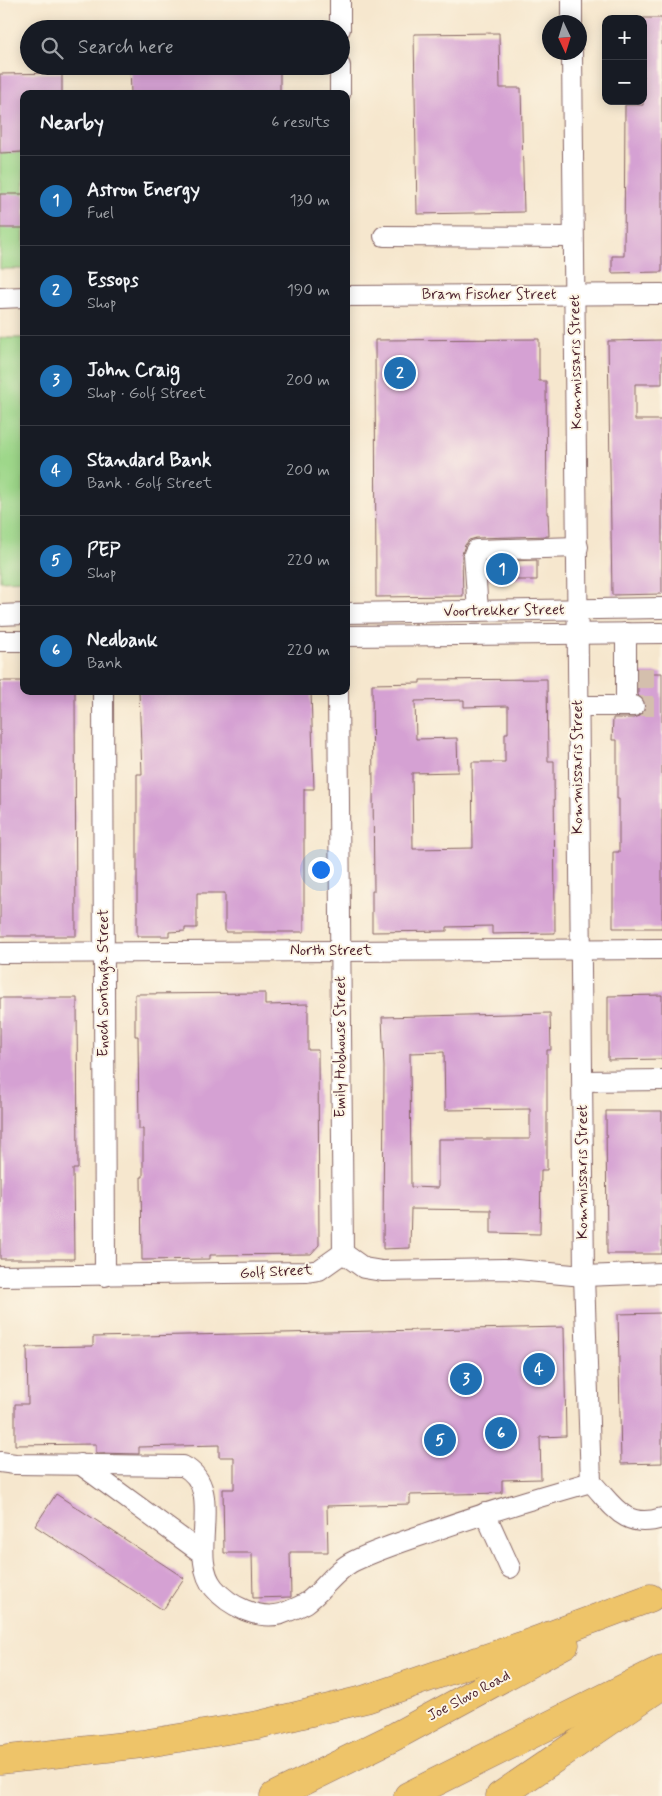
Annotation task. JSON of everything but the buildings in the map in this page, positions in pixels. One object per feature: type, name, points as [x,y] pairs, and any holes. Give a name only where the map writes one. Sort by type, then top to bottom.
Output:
[{"type":"highway","points":[[0,1760],[142,1744],[258,1726],[357,1702],[521,1646],[656,1595]]},
{"type":"highway","name":"Joe Slovo Road","points":[[274,1796],[392,1738],[656,1595]]},
{"type":"highway","points":[[408,1796],[662,1670]]},
{"type":"highway","points":[[500,1796],[662,1685]]},
{"type":"street","points":[[340,0],[340,20]]},
{"type":"street","points":[[572,0],[572,15]]},
{"type":"street","name":"Kommissaris Street","points":[[572,60],[573,238],[576,294],[578,547],[576,610],[584,1276],[591,1482]]},
{"type":"street","points":[[340,75],[340,90]]},
{"type":"street","points":[[384,236],[573,238]]},
{"type":"street","name":"Bram Fischer Street","points":[[350,296],[662,294]]},
{"type":"street","points":[[0,298],[20,298]]},
{"type":"street","points":[[478,610],[474,574],[474,554],[476,550],[578,547]]},
{"type":"street","name":"Voortrekker Street","points":[[350,613],[662,608]]},
{"type":"street","points":[[0,614],[20,614]]},
{"type":"street","points":[[578,706],[630,692],[626,633]]},
{"type":"street","name":"Voortrekker Street","points":[[350,636],[662,633]]},
{"type":"street","points":[[0,641],[20,641]]},
{"type":"street","name":"Enoch Sontonga Street","points":[[103,695],[106,1276]]},
{"type":"street","name":"Emily Hobhouse Street","points":[[338,695],[343,1253]]},
{"type":"street","name":"North Street","points":[[0,953],[662,949]]},
{"type":"street","points":[[583,1081],[662,1080]]},
{"type":"street","points":[[343,1253],[364,1268],[382,1271],[505,1269],[584,1276],[662,1273]]},
{"type":"street","name":"Golf Street","points":[[4,1280],[307,1272],[319,1270],[343,1253]]},
{"type":"street","points":[[0,1462],[15,1464],[183,1466],[190,1470],[196,1474],[203,1492],[205,1513],[203,1554],[207,1574],[213,1587],[240,1608],[255,1614],[269,1616],[281,1614],[306,1603],[351,1562],[373,1552],[485,1512],[591,1482],[616,1510],[629,1520],[638,1522],[654,1521],[662,1518]]},
{"type":"street","points":[[80,1464],[203,1554]]},
{"type":"street","points":[[485,1512],[510,1568]]},
{"type":"green space","points":[[20,152],[20,269],[0,269],[0,153]]},
{"type":"green space","points":[[0,338],[20,338],[20,580],[0,581]]},
{"type":"tunnel","points":[[634,678],[662,678]]},
{"type":"tunnel","points":[[634,706],[662,706]]},
{"type":"place","name":"Essops","points":[[400,373]]},
{"type":"place","name":"Astron Energy","points":[[502,569]]},
{"type":"place","name":"Standard Bank","points":[[539,1369]]},
{"type":"place","name":"John Craig","points":[[466,1379]]},
{"type":"place","name":"Nedbank","points":[[501,1433]]},
{"type":"place","name":"PEP","points":[[440,1440]]}]
